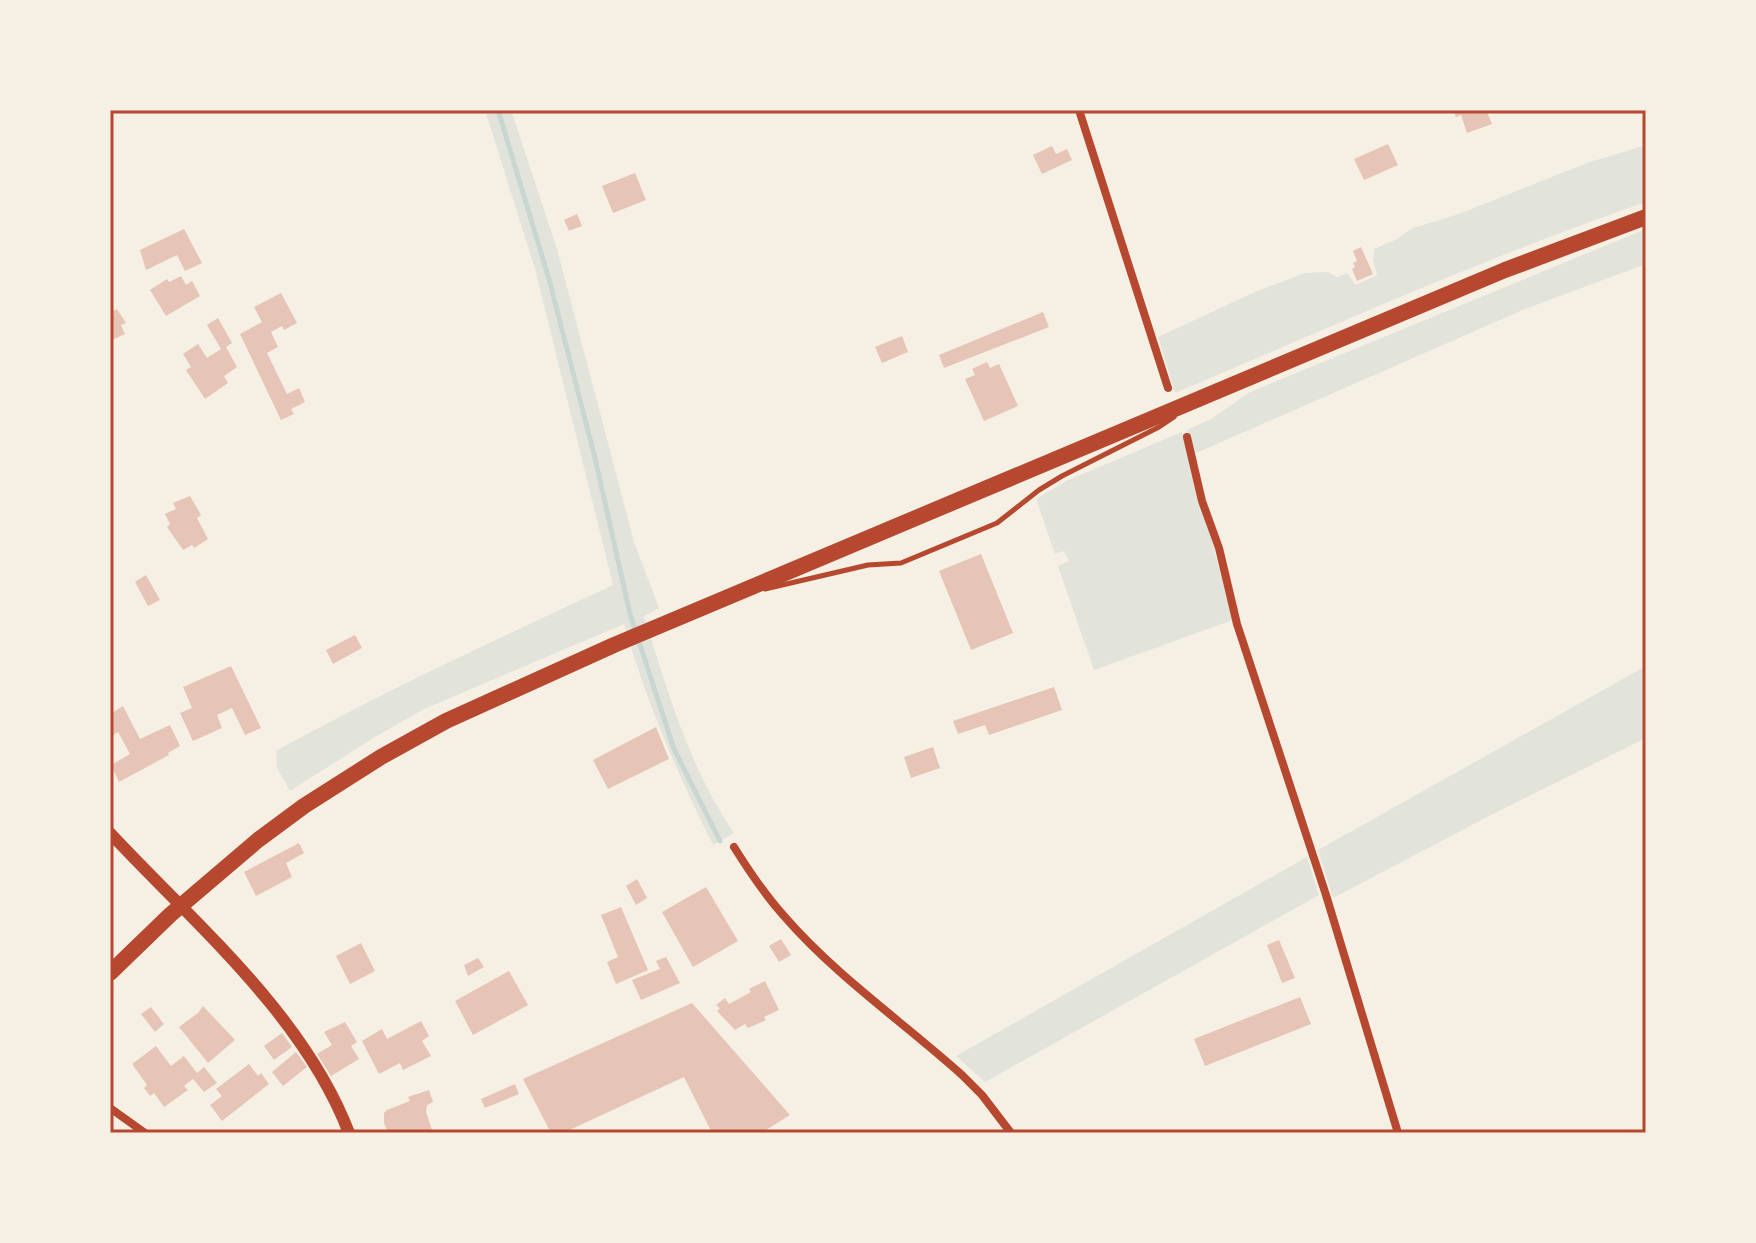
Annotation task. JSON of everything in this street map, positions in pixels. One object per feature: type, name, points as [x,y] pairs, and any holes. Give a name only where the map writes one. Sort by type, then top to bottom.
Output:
[{"type":"highway","points":[[110,973],[213,876],[304,806],[381,757],[446,721],[614,645],[1505,270],[1646,217]]},
{"type":"street","points":[[1079,110],[1168,388]]},
{"type":"street","points":[[1187,437],[1237,624],[1326,895],[1398,1133]]},
{"type":"street","points":[[110,833],[210,937],[298,1036],[338,1104],[349,1133]]},
{"type":"street","points":[[734,847],[755,881],[785,918],[823,955],[962,1075],[1011,1133]]},
{"type":"street","points":[[110,1108],[145,1133]]},
{"type":"lane","points":[[733,596],[868,565],[901,563],[997,523],[1039,490],[1159,427],[1199,399]]},
{"type":"shaded area","points":[[485,110],[511,110],[557,249],[634,542],[659,608],[644,616],[692,755],[734,833],[713,845],[663,736],[624,624],[424,709],[290,791],[277,768],[276,751],[401,686],[613,585],[535,269]]},
{"type":"shaded area","points":[[1646,145],[1646,202],[1468,269],[1175,393],[1158,337],[1255,292],[1305,273],[1328,272],[1337,277],[1347,273],[1356,285],[1377,275],[1374,249],[1413,228],[1459,214],[1587,163]]},
{"type":"shaded area","points":[[1646,229],[1646,264],[1525,309],[1194,454],[1187,430],[1211,419],[1250,392]]},
{"type":"shaded area","points":[[1182,432],[1196,495],[1208,527],[1233,620],[1094,670],[1058,566],[1069,561],[1064,551],[1055,554],[1036,499],[1066,481]]},
{"type":"shaded area","points":[[1646,666],[1646,738],[1333,898],[1318,850]]},
{"type":"shaded area","points":[[1307,857],[1319,895],[985,1082],[956,1056]]},
{"type":"building","points":[[1453,110],[1486,110],[1492,124],[1467,133],[1461,115],[1456,117]]},
{"type":"building","points":[[1388,144],[1398,165],[1364,180],[1354,159]]},
{"type":"building","points":[[1052,146],[1056,154],[1067,149],[1072,160],[1042,174],[1033,155]]},
{"type":"building","points":[[635,173],[646,200],[613,213],[602,186]]},
{"type":"building","points":[[577,214],[582,226],[569,231],[564,220]]},
{"type":"building","points":[[184,229],[202,263],[185,271],[177,255],[146,270],[140,250]]},
{"type":"building","points":[[1361,247],[1373,274],[1357,281],[1352,269],[1357,261],[1353,251]]},
{"type":"building","points":[[181,276],[186,285],[192,281],[200,296],[166,316],[150,290],[167,279],[169,282]]},
{"type":"building","points":[[281,293],[297,323],[271,332],[278,347],[267,353],[287,394],[299,388],[305,402],[291,409],[294,414],[281,420],[240,334],[262,322],[254,307]]},
{"type":"building","points":[[110,306],[113,311],[117,309],[126,323],[121,325],[125,334],[110,341]]},
{"type":"building","points":[[1043,312],[1049,327],[944,368],[939,355]]},
{"type":"building","points":[[218,318],[232,343],[226,347],[237,367],[224,376],[228,383],[205,399],[186,370],[191,367],[183,354],[198,344],[207,358],[221,349],[207,325]]},
{"type":"building","points":[[902,336],[908,352],[882,363],[875,347]]},
{"type":"building","points":[[987,362],[990,368],[999,364],[1018,406],[984,421],[965,379],[975,375],[972,369]]},
{"type":"building","points":[[190,496],[201,515],[197,518],[208,539],[194,548],[192,545],[183,550],[167,527],[170,524],[165,514],[176,509],[173,503]]},
{"type":"building","points":[[981,554],[1013,633],[971,650],[939,571]]},
{"type":"building","points":[[146,575],[160,600],[148,606],[135,582]]},
{"type":"building","points":[[355,635],[362,648],[333,664],[326,650]]},
{"type":"building","points":[[231,666],[261,728],[245,735],[232,708],[217,715],[222,728],[193,741],[180,713],[192,708],[183,687]]},
{"type":"building","points":[[1054,687],[1062,710],[989,735],[985,725],[958,734],[953,721]]},
{"type":"building","points":[[123,706],[140,739],[170,725],[180,746],[119,782],[111,765],[130,754],[118,732],[113,735],[110,731],[110,714]]},
{"type":"building","points":[[656,727],[669,759],[608,789],[593,760]]},
{"type":"building","points":[[933,747],[940,768],[911,778],[904,757]]},
{"type":"building","points":[[299,843],[304,853],[286,863],[292,877],[256,896],[244,872]]},
{"type":"building","points":[[637,879],[647,898],[636,905],[626,886]]},
{"type":"building","points":[[706,887],[738,941],[693,967],[662,912]]},
{"type":"building","points":[[621,907],[648,970],[616,984],[607,962],[618,957],[601,915]]},
{"type":"building","points":[[781,939],[791,955],[779,962],[769,946]]},
{"type":"building","points":[[1279,940],[1295,978],[1282,983],[1267,945]]},
{"type":"building","points":[[361,943],[375,971],[350,984],[336,956]]},
{"type":"building","points":[[666,957],[680,983],[641,1000],[632,980],[660,969],[656,961]]},
{"type":"building","points":[[478,958],[484,967],[468,976],[464,965]]},
{"type":"building","points":[[509,971],[528,1005],[473,1035],[455,1001]]},
{"type":"building","points":[[765,981],[779,1010],[764,1017],[766,1020],[748,1028],[745,1024],[735,1030],[717,1011],[720,1008],[716,1005],[725,998],[729,1004]]},
{"type":"building","points":[[1300,997],[1311,1024],[1205,1066],[1194,1039]]},
{"type":"building","points":[[692,1003],[790,1115],[761,1133],[712,1133],[684,1077],[563,1133],[551,1133],[523,1079]]},
{"type":"building","points":[[203,1006],[235,1040],[208,1063],[179,1027]]},
{"type":"building","points":[[151,1007],[164,1024],[155,1032],[141,1014]]},
{"type":"building","points":[[421,1021],[429,1036],[422,1041],[431,1056],[403,1070],[400,1063],[379,1074],[362,1041],[382,1029],[387,1039]]},
{"type":"building","points":[[345,1022],[357,1042],[351,1046],[359,1059],[331,1076],[317,1054],[332,1045],[324,1032]]},
{"type":"building","points":[[282,1033],[292,1047],[274,1060],[264,1046]]},
{"type":"building","points":[[156,1046],[171,1066],[184,1056],[197,1073],[204,1067],[217,1083],[204,1092],[193,1079],[184,1086],[188,1090],[164,1107],[154,1093],[150,1096],[144,1088],[147,1085],[132,1064]]},
{"type":"building","points":[[296,1052],[307,1067],[283,1086],[272,1072]]},
{"type":"building","points":[[249,1064],[269,1084],[222,1121],[210,1105],[222,1096],[216,1089]]},
{"type":"building","points":[[515,1084],[519,1094],[485,1108],[481,1099]]},
{"type":"building","points":[[429,1090],[433,1102],[427,1105],[426,1112],[433,1133],[391,1133],[387,1130],[384,1113],[387,1110],[410,1101],[408,1097]]},
{"type":"waterway","points":[[498,110],[549,279],[595,458],[630,614],[674,749],[720,841]]}]
